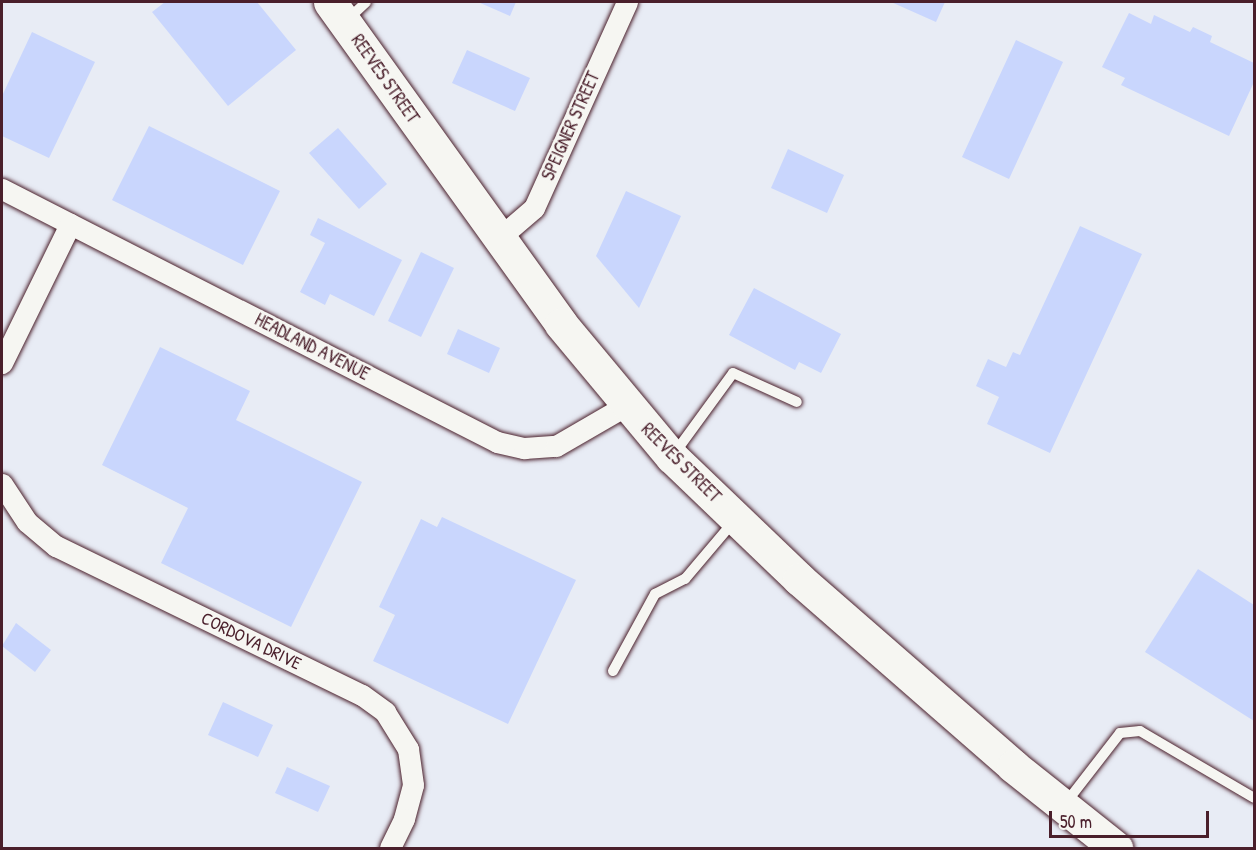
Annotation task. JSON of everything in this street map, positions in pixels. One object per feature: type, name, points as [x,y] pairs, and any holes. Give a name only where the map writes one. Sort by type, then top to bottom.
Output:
[{"type":"main road","name":"REEVES STREET","points":[[347,8],[499,238],[625,405],[672,457],[808,587],[1116,849]]},
{"type":"street","name":"SPEIGNER STREET","points":[[499,238],[534,208],[627,2]]},
{"type":"street","name":"HEADLAND AVENUE","points":[[2,189],[510,446],[556,446],[625,405]]},
{"type":"street","points":[[2,363],[70,224]]},
{"type":"street","name":"CORDOVA DRIVE","points":[[2,484],[27,522],[56,546],[362,695],[385,712],[408,749],[413,784],[404,819],[390,849]]},
{"type":"lane","points":[[672,457],[732,373],[797,402]]},
{"type":"lane","points":[[613,671],[655,594],[685,579],[736,519]]},
{"type":"lane","points":[[1064,807],[1120,734],[1140,731],[1254,798]]},
{"type":"building","points":[[165,2],[257,2],[296,50],[228,106],[152,12]]},
{"type":"building","points":[[478,2],[516,2],[510,16]]},
{"type":"building","points":[[891,2],[945,2],[936,22]]},
{"type":"building","points":[[1129,13],[1151,24],[1154,15],[1190,32],[1193,27],[1212,36],[1210,42],[1254,63],[1254,82],[1229,136],[1121,85],[1125,78],[1102,67]]},
{"type":"building","points":[[32,32],[95,62],[49,158],[2,136],[2,96]]},
{"type":"building","points":[[1016,40],[1063,62],[1009,179],[962,157]]},
{"type":"building","points":[[467,50],[530,78],[515,111],[452,83]]},
{"type":"building","points":[[149,126],[280,191],[243,265],[112,200]]},
{"type":"building","points":[[338,128],[387,184],[359,209],[309,153]]},
{"type":"building","points":[[788,149],[844,175],[827,213],[771,188]]},
{"type":"building","points":[[626,191],[681,216],[639,308],[596,256]]},
{"type":"building","points":[[318,218],[402,260],[374,316],[330,294],[325,305],[300,292],[325,243],[310,235]]},
{"type":"building","points":[[1080,226],[1142,254],[1050,453],[987,424],[999,397],[976,386],[988,359],[1006,367],[1013,352],[1020,355]]},
{"type":"building","points":[[421,252],[454,268],[421,337],[388,321]]},
{"type":"building","points":[[754,288],[841,334],[821,373],[799,362],[795,370],[729,335]]},
{"type":"building","points":[[458,329],[500,348],[489,373],[447,354]]},
{"type":"building","points":[[160,347],[250,391],[236,420],[362,482],[291,627],[161,563],[188,508],[102,465]]},
{"type":"building","points":[[442,517],[576,580],[508,724],[373,661],[395,615],[379,607],[421,519],[437,527]]},
{"type":"building","points":[[1198,569],[1254,605],[1254,721],[1145,652]]},
{"type":"building","points":[[16,623],[51,650],[35,672],[2,646]]},
{"type":"building","points":[[223,702],[273,725],[258,757],[208,735]]},
{"type":"building","points":[[287,767],[330,786],[318,812],[275,793]]}]
